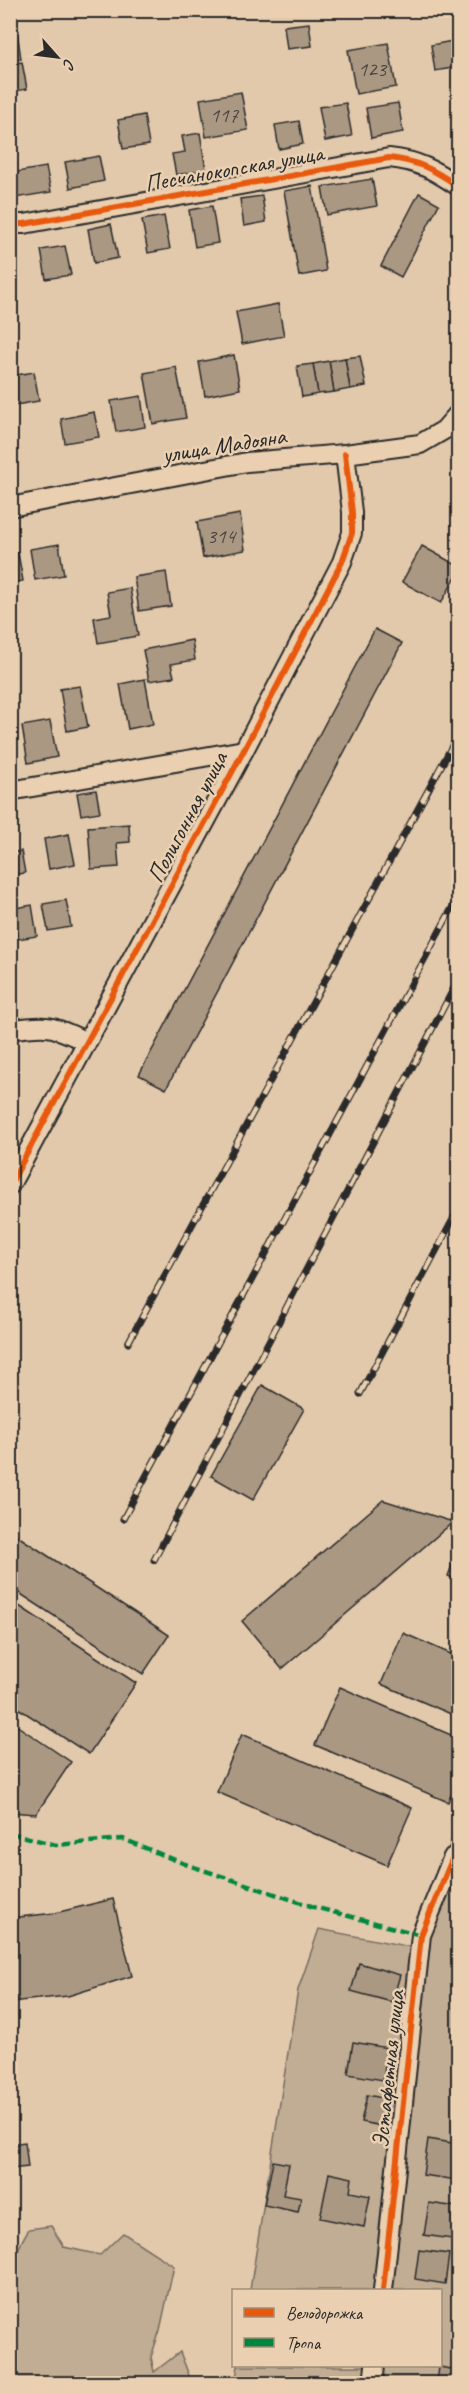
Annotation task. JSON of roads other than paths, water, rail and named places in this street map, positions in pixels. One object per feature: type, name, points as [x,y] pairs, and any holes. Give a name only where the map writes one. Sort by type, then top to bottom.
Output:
[{"type":"street","name":"Песчанокопская улица","points":[[10,224],[24,224],[389,158],[408,160],[427,166],[459,186]]},
{"type":"street","name":"улица Мадояна","points":[[10,507],[247,462],[345,454],[420,444],[444,430],[459,414]]},
{"type":"street","name":"Полигонная улица","points":[[10,1185],[244,750],[342,562],[352,533],[352,512],[345,454]]},
{"type":"street","points":[[10,791],[244,750]]},
{"type":"street","points":[[10,1030],[39,1025],[52,1026],[86,1042]]},
{"type":"street","name":"Эстафетная улица","points":[[383,2289],[421,1935],[453,1857]]},
{"type":"street","points":[[373,2384],[375,2367]]},
{"type":"railway","points":[[128,1343],[458,735]]},
{"type":"railway","points":[[123,1519],[458,897]]},
{"type":"railway","points":[[154,1560],[458,980]]},
{"type":"railway","points":[[360,1394],[458,1210]]}]
